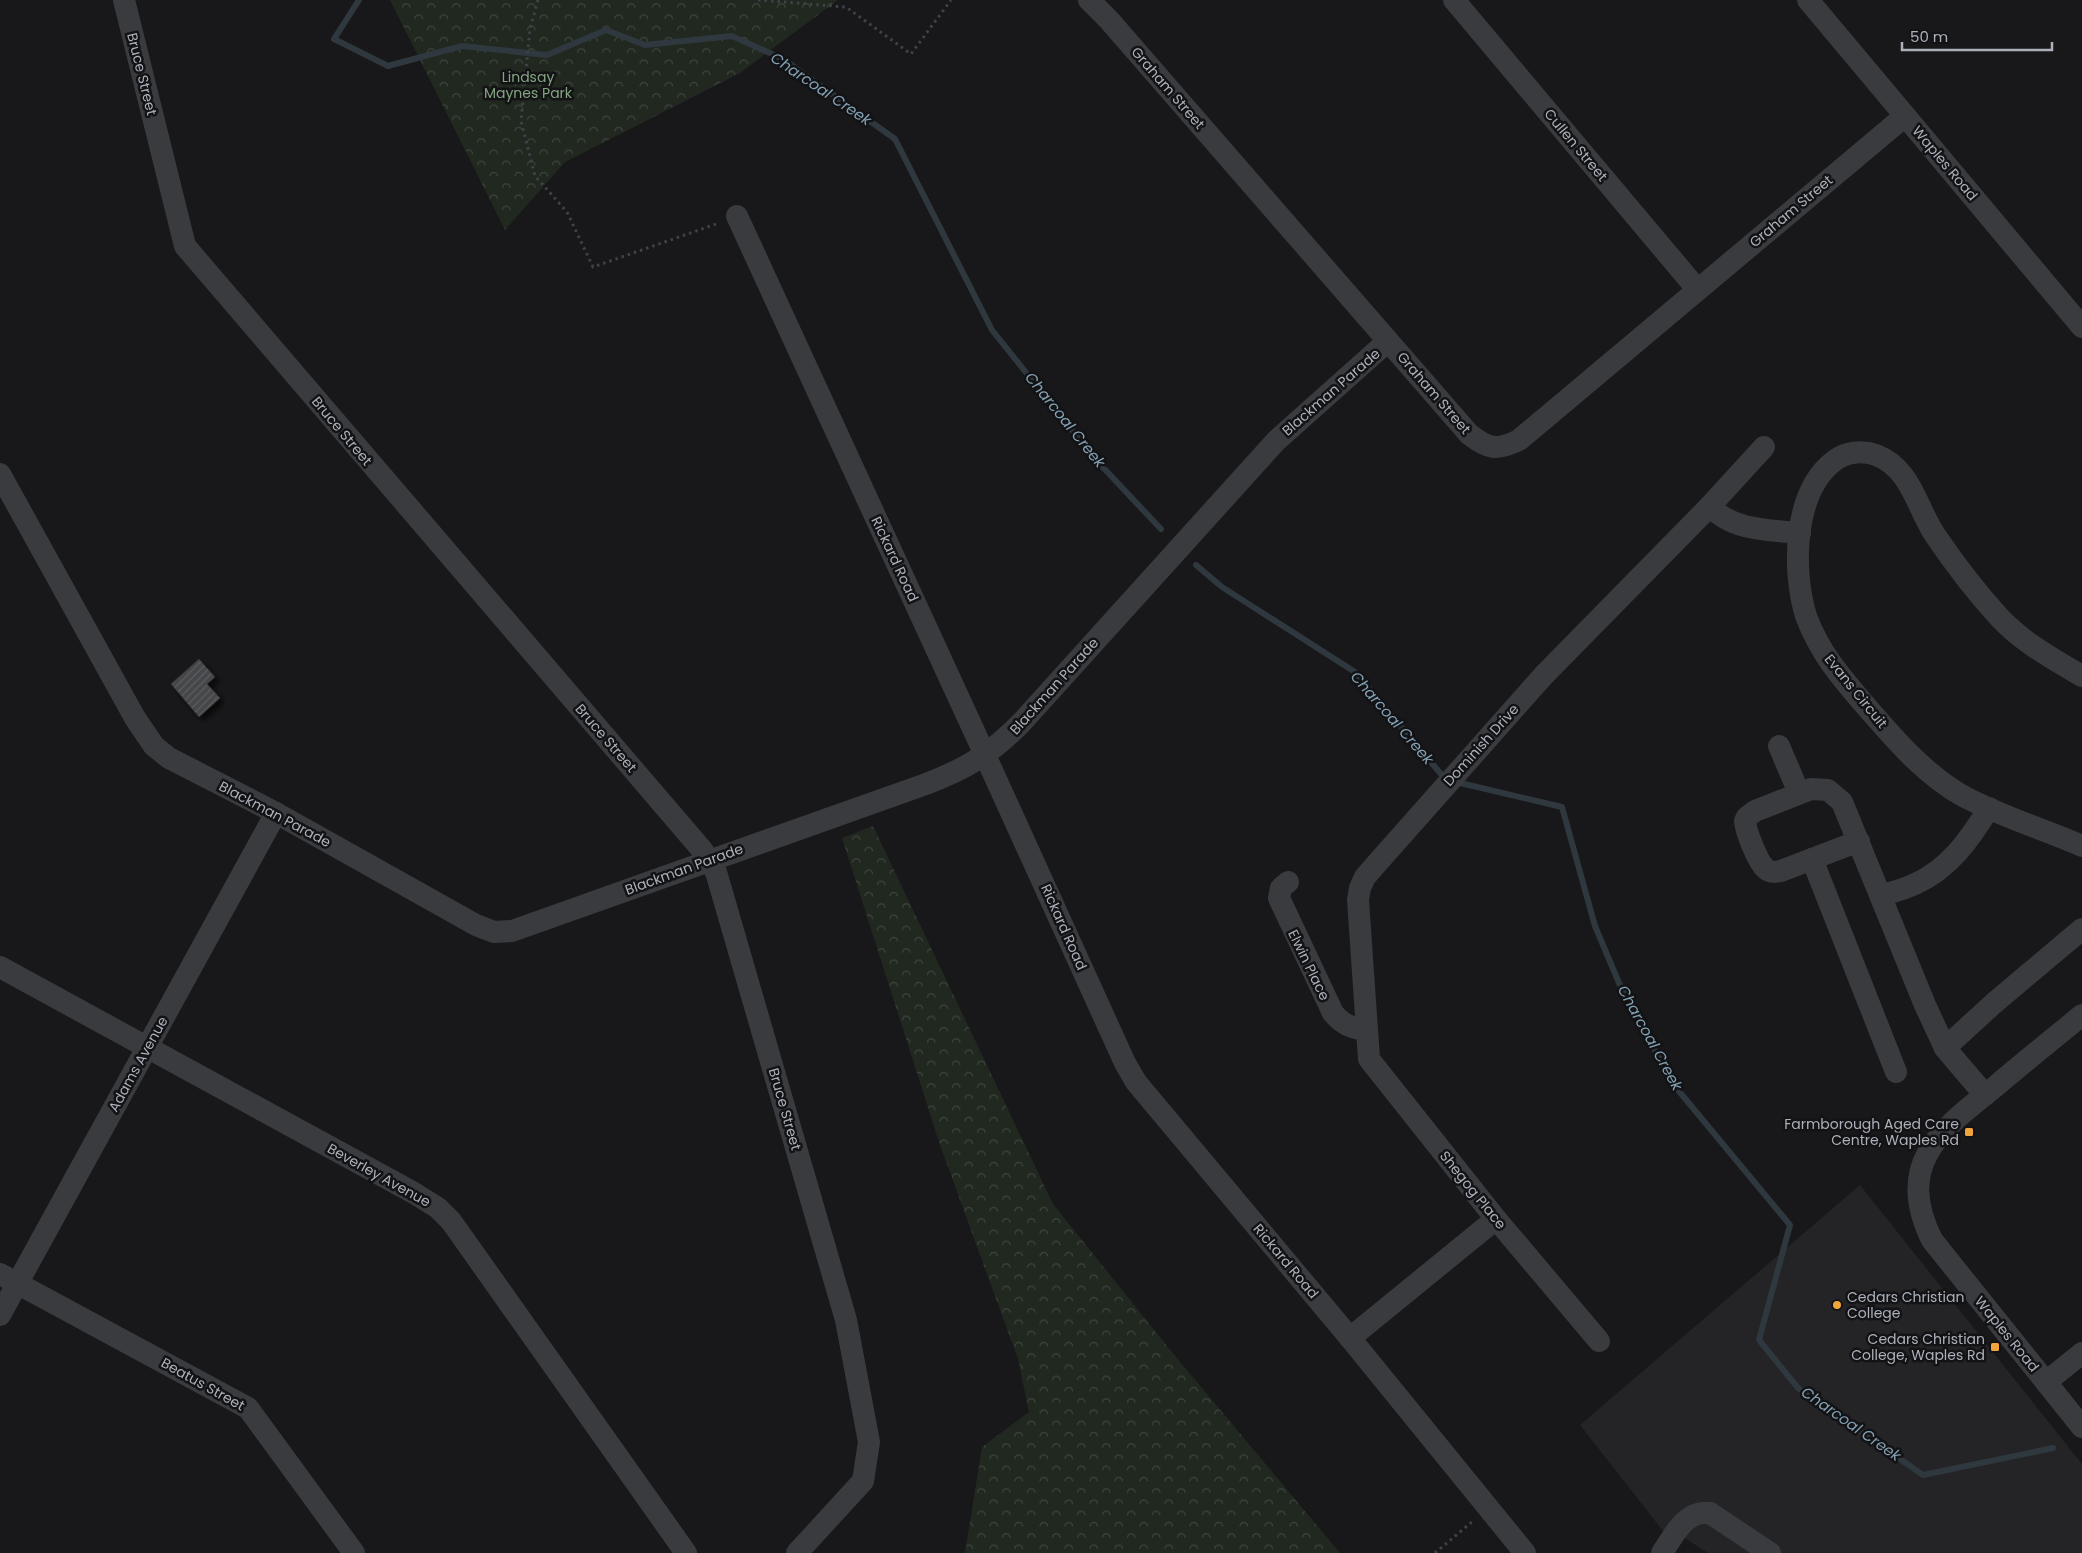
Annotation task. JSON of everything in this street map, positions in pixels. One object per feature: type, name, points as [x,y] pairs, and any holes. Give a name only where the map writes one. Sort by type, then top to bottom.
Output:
[{"type":"street","name":"Bruce Street","points":[[124,0],[185,246],[703,851],[716,872],[846,1320],[869,1442],[863,1481],[797,1553]]},
{"type":"street","name":"Graham Street","points":[[1089,0],[1109,20],[1469,434],[1481,444],[1494,448],[1507,446],[1519,440],[1905,116]]},
{"type":"street","name":"Cullen Street","points":[[1454,0],[1697,289]]},
{"type":"street","name":"Waples Road","points":[[1808,0],[2082,327]]},
{"type":"street","name":"Rickard Road","points":[[737,216],[986,755],[1125,1063],[1136,1082],[1350,1338],[1525,1553]]},
{"type":"street","name":"Blackman Parade","points":[[0,474],[135,718],[154,746],[169,758],[276,813],[476,925],[494,932],[512,931],[933,781],[970,765],[986,755],[1024,721],[1276,441],[1388,341]]},
{"type":"street","name":"Dominish Drive","points":[[1366,1030],[1358,915],[1360,888],[1365,877],[1544,675],[1710,506],[1764,447]]},
{"type":"street","name":"Evans Circuit","points":[[2082,676],[2031,644],[1999,616],[1944,547],[1925,518],[1909,482],[1889,461],[1876,455],[1862,452],[1843,455],[1826,466],[1811,488],[1807,500],[1800,533],[1799,561],[1806,615],[1816,640],[1830,662],[1889,733],[1914,759],[1946,786],[1989,808],[2082,846]]},
{"type":"street","points":[[1710,506],[1721,516],[1749,527],[1800,533]]},
{"type":"street","points":[[1778,746],[1799,793]]},
{"type":"street","points":[[1859,841],[1781,871],[1771,872],[1766,870],[1760,861],[1746,825],[1747,817],[1755,811],[1799,793],[1819,789],[1828,790],[1837,796],[1859,841],[1945,1048],[1984,1095]]},
{"type":"street","points":[[1882,895],[1914,885],[1932,875],[1961,848],[1989,808]]},
{"type":"street","name":"Adams Avenue","points":[[0,1315],[9,1278],[146,1048],[276,813]]},
{"type":"street","points":[[1812,859],[1896,1072]]},
{"type":"street","name":"Elwin Place","points":[[1288,882],[1281,888],[1278,898],[1333,1014],[1341,1022],[1351,1027],[1366,1030]]},
{"type":"street","points":[[1945,1048],[1993,1004],[2082,929]]},
{"type":"street","name":"Beverley Avenue","points":[[0,967],[414,1193],[438,1208],[451,1221],[686,1553]]},
{"type":"street","name":"Waples Road","points":[[2082,1016],[1948,1125],[1931,1146],[1924,1161],[1920,1178],[1920,1210],[1932,1240],[2082,1427]]},
{"type":"street","name":"Shegog Place","points":[[1366,1030],[1369,1059],[1496,1219],[1599,1341]]},
{"type":"street","points":[[1350,1338],[1496,1219]]},
{"type":"street","name":"Beatus Street","points":[[9,1278],[248,1408],[354,1553]]},
{"type":"street","points":[[2046,1382],[2082,1353]]},
{"type":"street","points":[[1662,1553],[1683,1523],[1691,1515],[1701,1512],[1710,1513],[1770,1553]]},
{"type":"path","points":[[538,0],[530,29],[521,121],[535,176],[567,212],[594,267],[737,216]]},
{"type":"path","points":[[758,0],[846,6],[910,54],[951,0]]},
{"type":"path","points":[[1435,1553],[1489,1508]]},
{"type":"shaded area","name":"Cedars Christian College","points":[[1860,1185],[2082,1464],[2082,1553],[1708,1553],[1683,1537],[1663,1531],[1580,1425]]},
{"type":"green space","name":"Lindsay Maynes Park","points":[[390,0],[838,0],[740,73],[565,162],[505,230]]},
{"type":"green space","points":[[873,826],[1053,1204],[1171,1351],[1340,1553],[965,1553],[982,1447],[1029,1412],[1018,1359],[940,1145],[842,838]]},
{"type":"building","points":[[199,659],[215,677],[207,684],[220,698],[199,717],[171,684]]},
{"type":"waterway","name":"Charcoal Creek","points":[[359,0],[334,39],[388,66],[462,46],[547,55],[606,30],[645,45],[732,36],[783,59],[895,139],[992,330],[1096,460],[1161,529]]},
{"type":"waterway","name":"Charcoal Creek","points":[[1196,565],[1222,587],[1355,672],[1446,780]]},
{"type":"waterway","name":"Charcoal Creek","points":[[1456,782],[1562,807],[1595,926],[1619,983],[1673,1084],[1790,1225],[1759,1340],[1798,1388],[1923,1475],[2053,1448]]},
{"type":"place","name":"Farmborough Aged Care Centre, Waples Rd","points":[[1969,1132]]},
{"type":"place","name":"Cedars Christian College","points":[[1837,1305]]},
{"type":"place","name":"Cedars Christian College, Waples Rd","points":[[1995,1347]]}]
